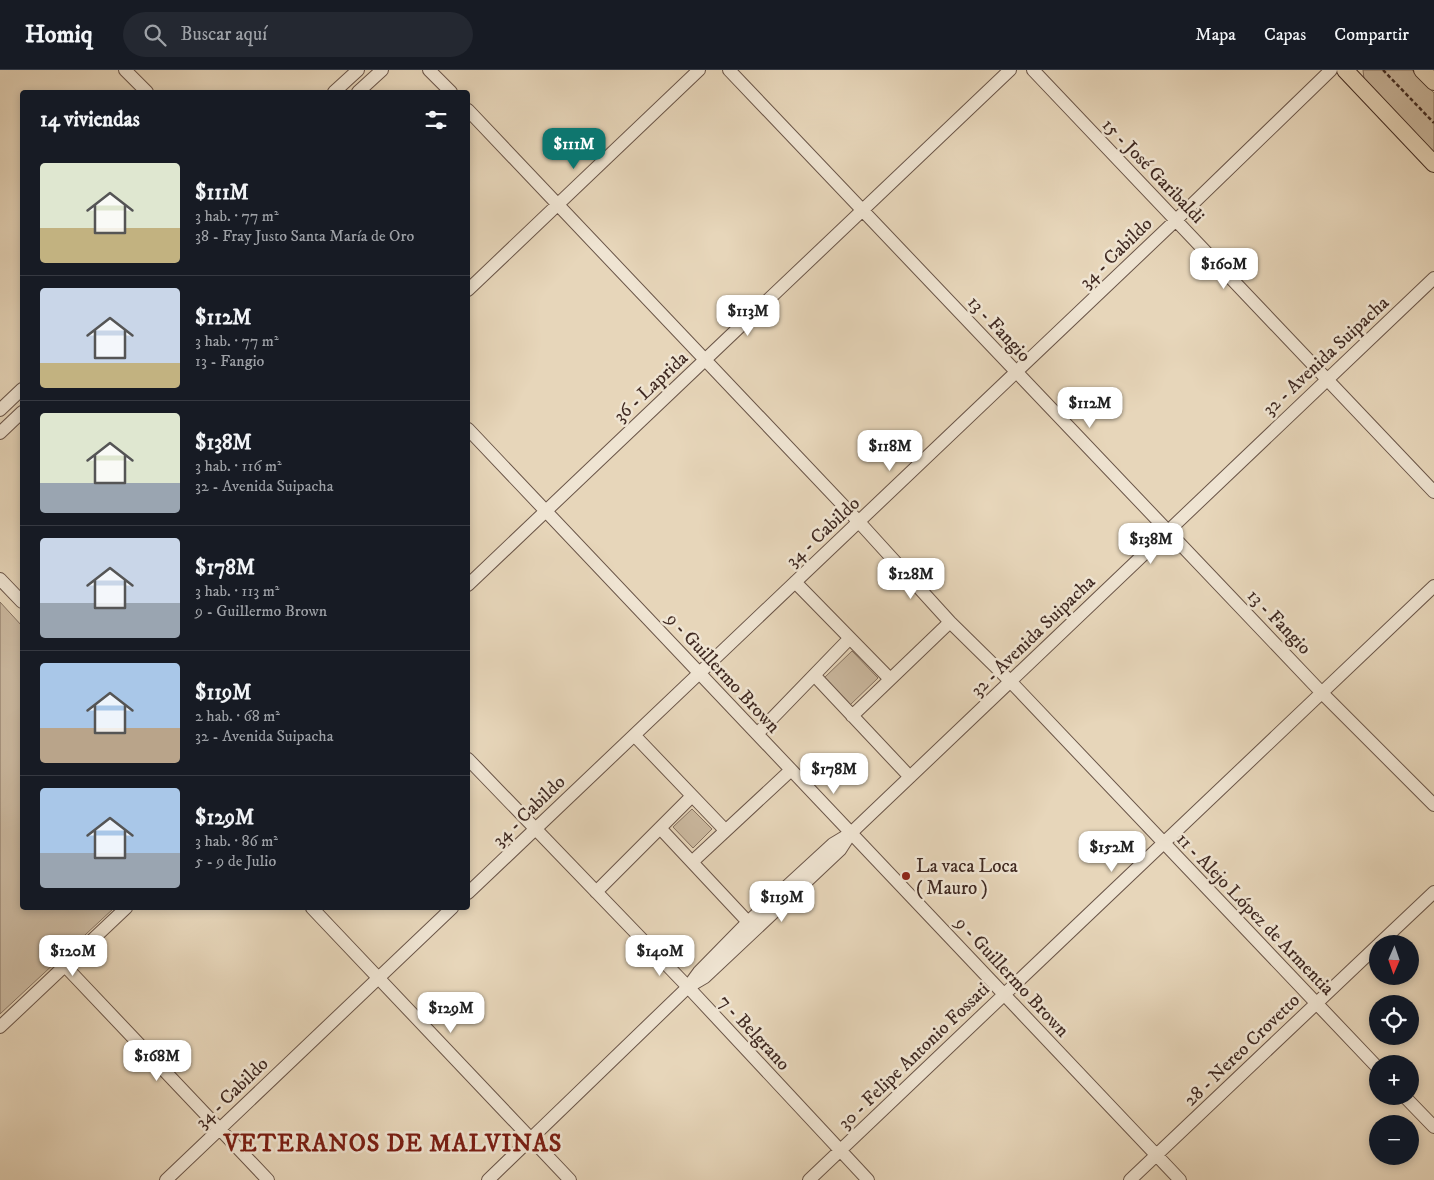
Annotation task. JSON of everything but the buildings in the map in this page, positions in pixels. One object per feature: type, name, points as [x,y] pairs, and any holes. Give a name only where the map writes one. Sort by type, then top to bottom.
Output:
[{"type":"main road","points":[[1345,70],[1434,164]]},
{"type":"main road","points":[[1422,70],[1434,82]]},
{"type":"street","points":[[125,70],[145,90]]},
{"type":"street","points":[[336,90],[358,70]]},
{"type":"street","points":[[360,90],[382,70]]},
{"type":"street","points":[[429,70],[448,90]]},
{"type":"street","points":[[470,288],[699,70]]},
{"type":"street","name":"13 - Fangio","points":[[729,70],[1322,693],[1434,805]]},
{"type":"street","name":"36 - Laprida","points":[[470,583],[1010,70]]},
{"type":"street","name":"15 - José Garibaldi","points":[[1033,70],[1434,492]]},
{"type":"street","name":"34 - Cabildo","points":[[470,891],[1176,220],[1331,70]]},
{"type":"street","name":"11 - Alejo López de Armentia","points":[[470,112],[858,522],[950,622],[1010,681],[1369,1059]]},
{"type":"street","name":"32 - Avenida Suipacha","points":[[488,1180],[688,987],[699,972],[748,922],[833,844],[851,833],[1326,378],[1434,278]]},
{"type":"street","points":[[0,410],[20,391]]},
{"type":"street","points":[[0,433],[20,414]]},
{"type":"street","name":"9 - Guillermo Brown","points":[[470,430],[1180,1180]]},
{"type":"street","points":[[0,579],[20,600]]},
{"type":"street","points":[[795,582],[890,678]]},
{"type":"street","name":"30 - Felipe Antonio Fossati","points":[[809,1180],[1434,586]]},
{"type":"street","points":[[852,716],[950,622]]},
{"type":"street","points":[[757,734],[850,638]]},
{"type":"street","points":[[814,675],[910,777]]},
{"type":"street","points":[[634,735],[725,830]]},
{"type":"street","name":"7 - Belgrano","points":[[470,761],[534,830],[688,987],[868,1180]]},
{"type":"street","points":[[692,862],[791,770]]},
{"type":"street","points":[[596,892],[692,796]]},
{"type":"street","points":[[660,828],[748,922]]},
{"type":"street","name":"32 - Avenida Suipacha","points":[[688,987],[705,977],[840,850],[851,833]]},
{"type":"street","name":"28 - Nereo Crovetto","points":[[1388,935],[1434,892]]},
{"type":"street","points":[[0,1027],[124,910]]},
{"type":"street","points":[[314,910],[570,1180]]},
{"type":"street","name":"34 - Cabildo","points":[[166,1180],[450,910]]},
{"type":"street","name":"28 - Nereo Crovetto","points":[[1130,1180],[1369,953]]},
{"type":"street","points":[[65,966],[268,1180]]},
{"type":"street","points":[[1412,1105],[1434,1128]]},
{"type":"path","points":[[1383,70],[1434,123]]},
{"type":"shaded area","points":[[1363,70],[1412,70],[1434,93],[1434,153],[1364,79]]},
{"type":"shaded area","points":[[0,602],[20,624],[20,910],[112,910],[0,1014]]},
{"type":"shaded area","points":[[852,651],[878,678],[850,705],[824,678]]},
{"type":"shaded area","points":[[692,809],[712,829],[693,848],[673,827]]},
{"type":"place","name":"La vaca Loca ( Mauro )","points":[[906,876]]},
{"type":"district","name":"VETERANOS DE MALVINAS","points":[[393,1143]]}]
